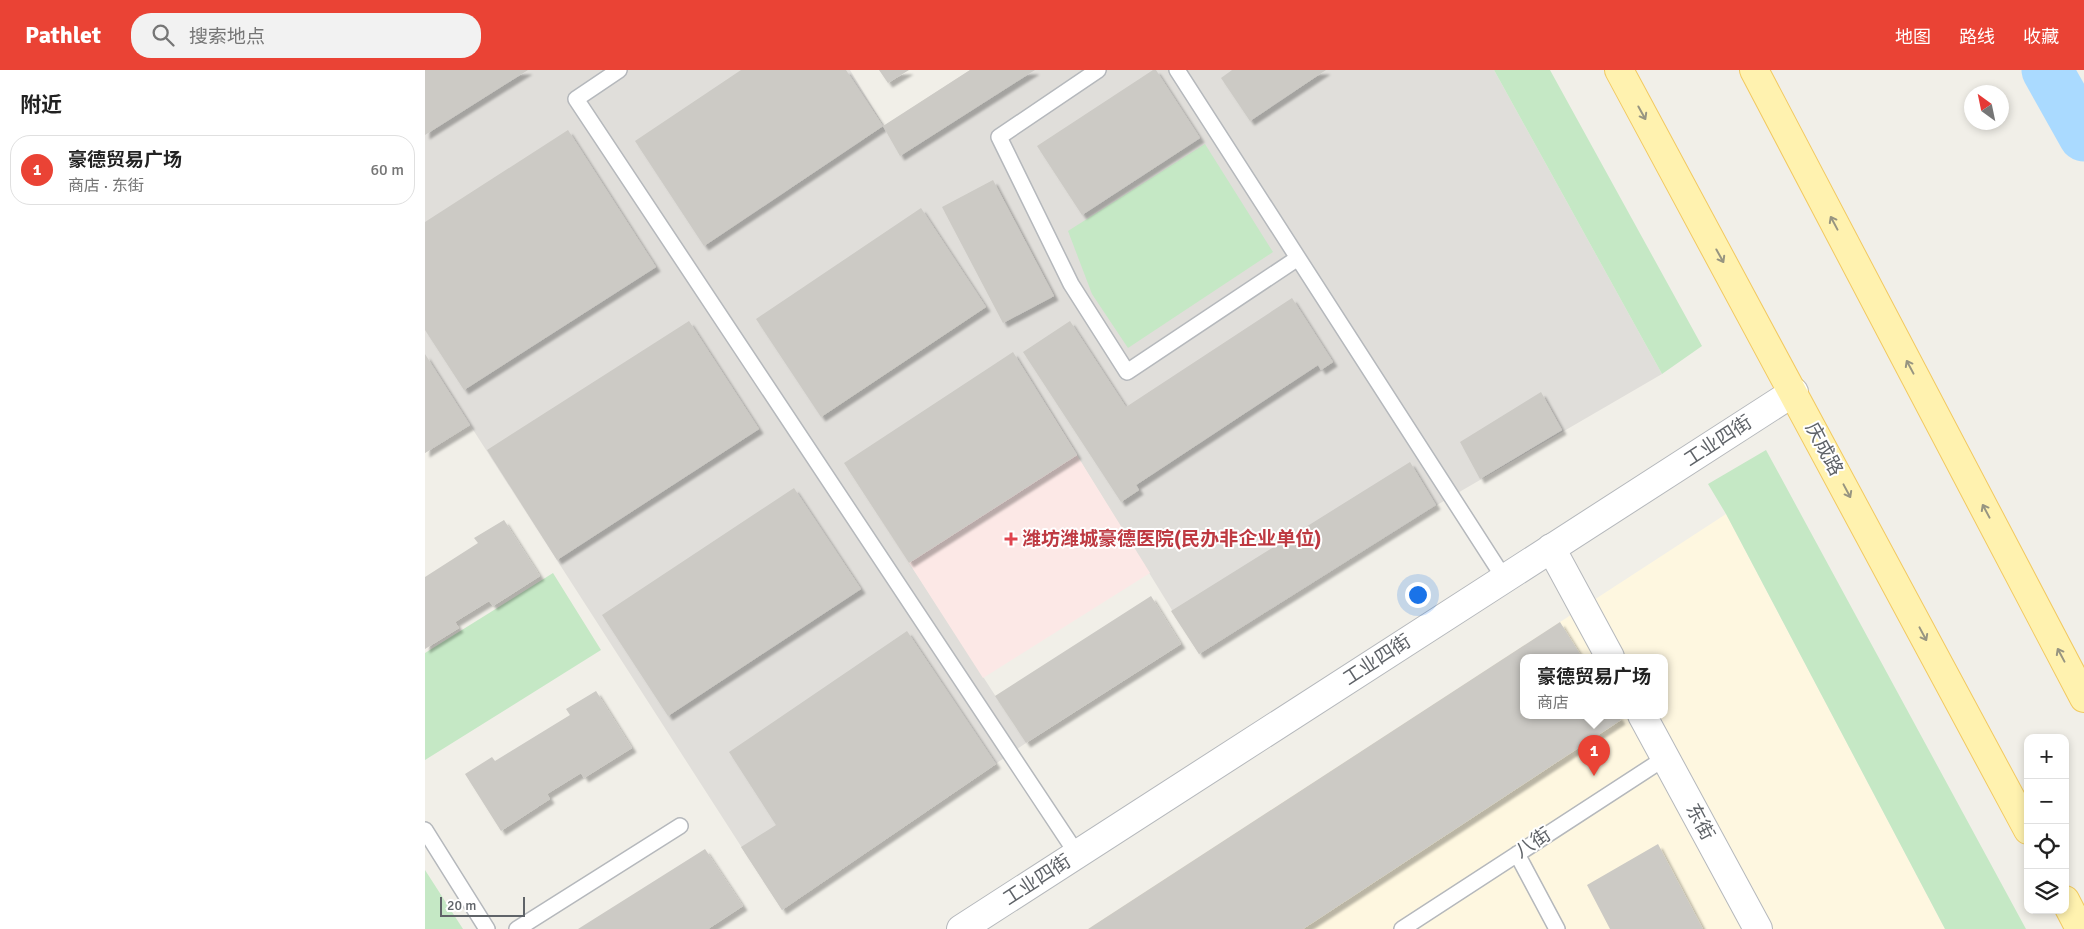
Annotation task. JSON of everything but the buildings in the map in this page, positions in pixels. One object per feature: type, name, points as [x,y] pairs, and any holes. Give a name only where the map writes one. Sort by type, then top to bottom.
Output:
[{"type":"main road","name":"庆成路","points":[[1619,70],[2025,824]]},
{"type":"main road","points":[[1753,70],[2084,698]]},
{"type":"main road","points":[[2069,907],[2081,929]]},
{"type":"street","name":"工业四街","points":[[961,929],[1794,392]]},
{"type":"street","points":[[1551,548],[1609,654]]},
{"type":"street","name":"东街","points":[[1644,719],[1758,929]]},
{"type":"lane","points":[[619,70],[576,99],[1077,854]]},
{"type":"lane","points":[[1098,70],[999,137],[1071,284],[1127,372],[1298,258]]},
{"type":"lane","points":[[1177,70],[1504,578]]},
{"type":"lane","name":"八街","points":[[1402,929],[1665,758]]},
{"type":"lane","points":[[517,929],[680,826]]},
{"type":"lane","points":[[425,830],[487,929]]},
{"type":"lane","points":[[1517,854],[1557,929]]},
{"type":"shaded area","points":[[425,70],[850,70],[884,126],[970,70],[1494,70],[1662,374],[1437,505],[1199,654],[1047,407],[879,516],[1026,743],[782,910],[470,425],[425,453]]},
{"type":"shaded area","name":"潍坊潍城豪德医院(民办非企业单位)","points":[[1047,407],[1150,573],[983,678],[879,516]]},
{"type":"shaded area","points":[[1726,514],[1945,929],[1088,929]]},
{"type":"green space","points":[[1494,70],[1550,70],[1702,346],[1662,374]]},
{"type":"green space","points":[[1205,144],[1273,252],[1128,348],[1092,294],[1068,231]]},
{"type":"green space","points":[[1766,450],[2026,929],[1945,929],[1726,514],[1708,484]]},
{"type":"green space","points":[[553,573],[601,650],[425,760],[425,653]]},
{"type":"green space","points":[[425,870],[463,929],[425,929]]},
{"type":"waterway","points":[[2047,70],[2084,136]]},
{"type":"place","name":"潍坊潍城豪德医院(民办非企业单位)","points":[[1011,539]]},
{"type":"place","name":"豪德贸易广场","points":[[1594,776]]}]
